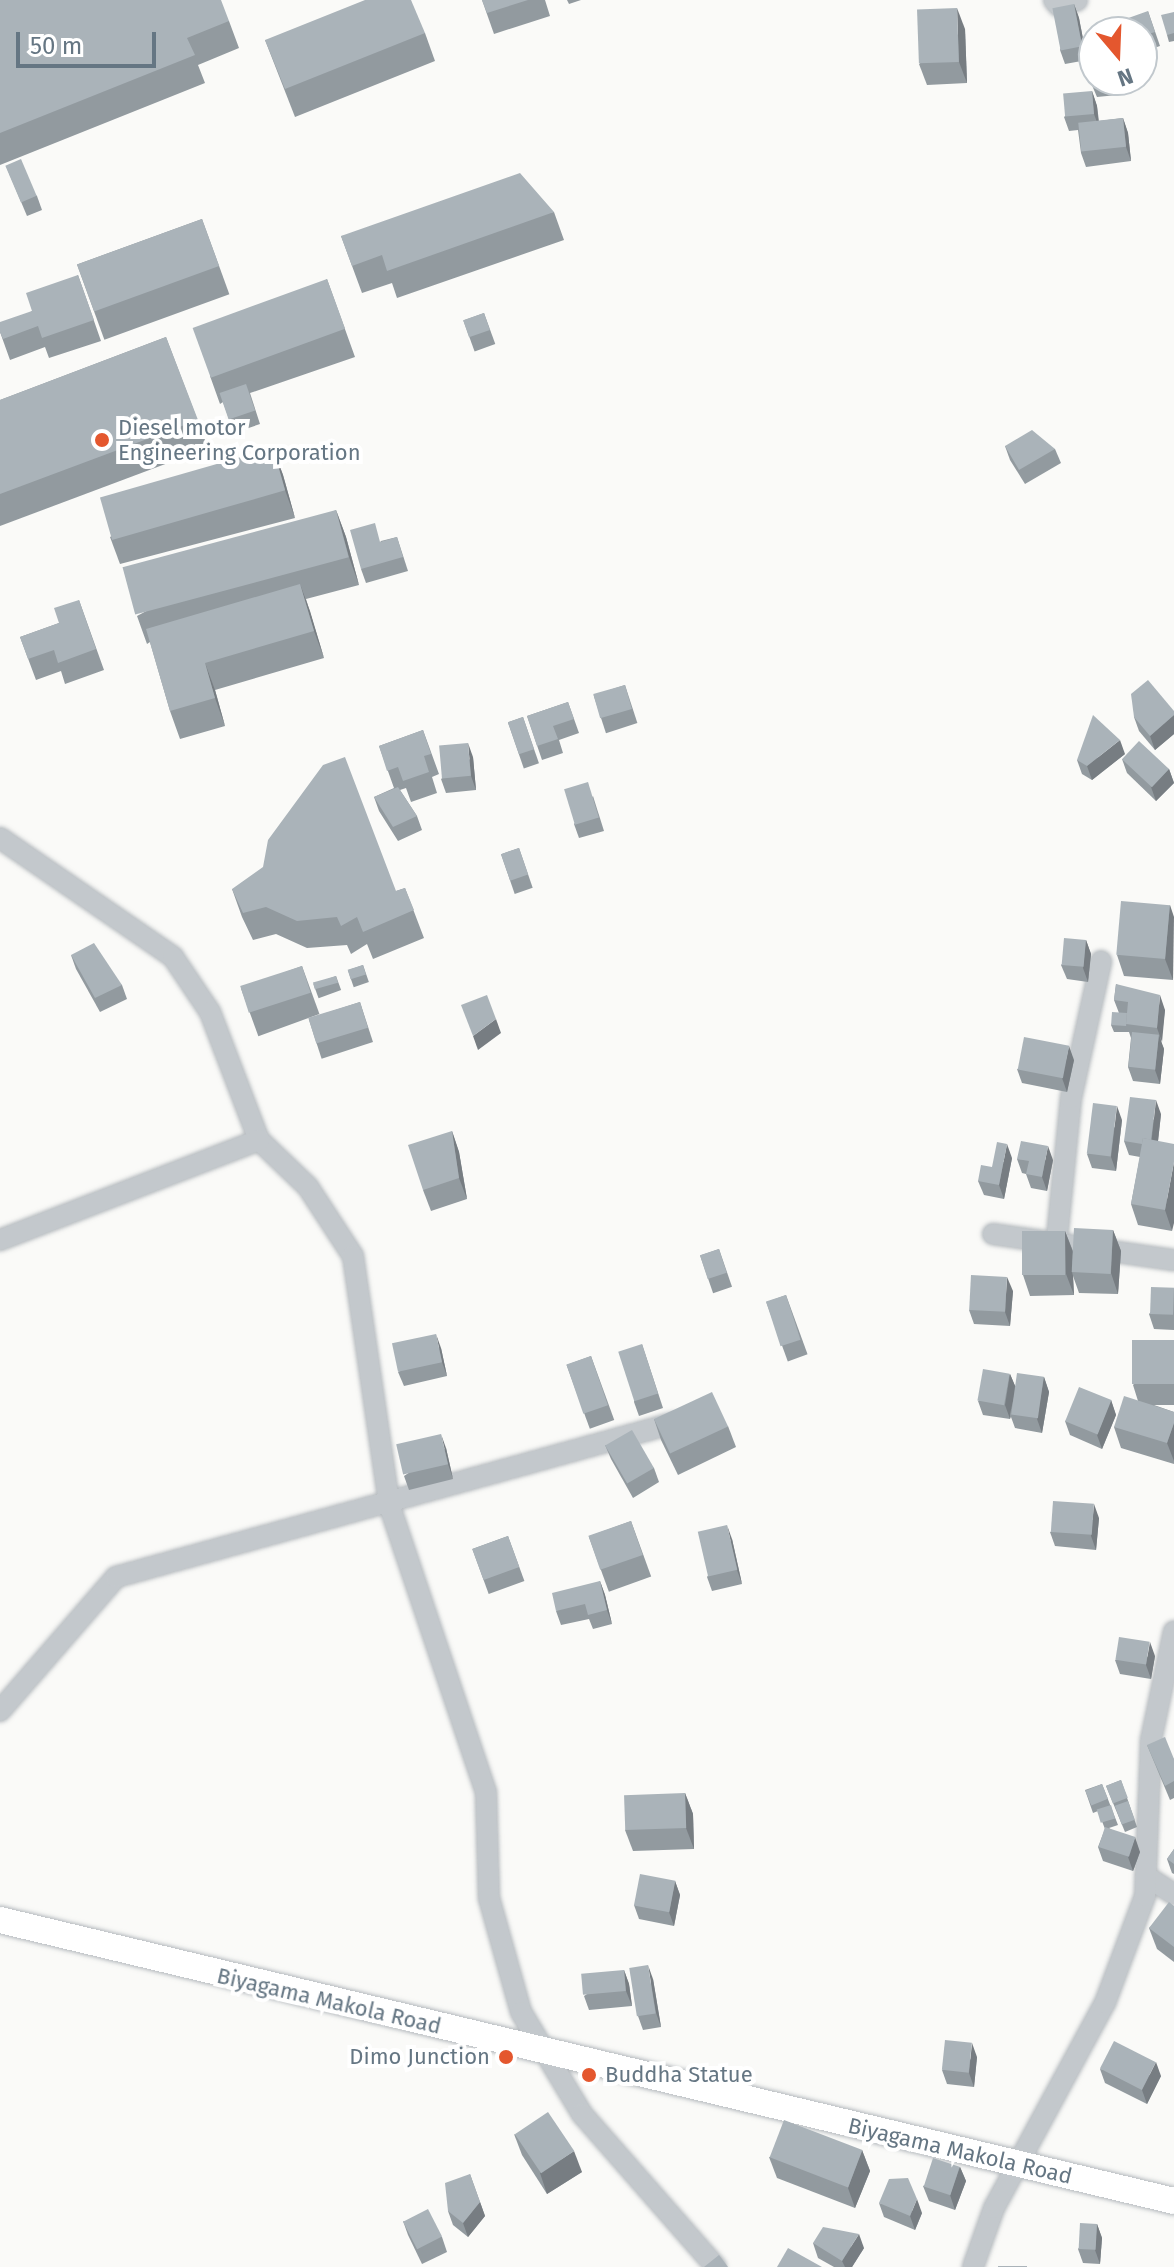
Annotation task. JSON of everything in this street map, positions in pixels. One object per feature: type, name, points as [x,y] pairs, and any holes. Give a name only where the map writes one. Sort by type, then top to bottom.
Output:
[{"type":"main road","name":"Biyagama Makola Road","points":[[0,1920],[1174,2201]]},
{"type":"street","points":[[1054,0],[1059,6],[1077,0]]},
{"type":"street","points":[[0,838],[173,957],[210,1012],[259,1140],[308,1187],[353,1256],[389,1504],[486,1792],[496,1938],[540,2050],[582,2114],[716,2267]]},
{"type":"street","points":[[1057,1238],[1071,1098],[1101,961]]},
{"type":"street","points":[[0,1240],[259,1140]]},
{"type":"street","points":[[993,1234],[1057,1238],[1174,1260]]},
{"type":"street","points":[[0,1711],[116,1577],[674,1423]]},
{"type":"street","points":[[973,2267],[1016,2165],[1105,2003],[1146,1876],[1151,1740],[1174,1631]]},
{"type":"street","points":[[1146,1876],[1174,1894]]},
{"type":"building","points":[[0,0],[221,0],[229,21],[187,38],[195,55],[0,133]]},
{"type":"building","points":[[365,0],[411,0],[425,33],[285,89],[265,40]]},
{"type":"building","points":[[482,0],[528,0],[487,13]]},
{"type":"building","points":[[1074,4],[1078,47],[1061,50],[1052,8]]},
{"type":"building","points":[[957,8],[959,62],[919,63],[917,9]]},
{"type":"building","points":[[1174,12],[1174,33],[1167,35],[1161,15]]},
{"type":"building","points":[[1078,92],[1078,96],[1092,96],[1094,114],[1065,116],[1063,94]]},
{"type":"building","points":[[1123,118],[1126,147],[1081,152],[1078,123]]},
{"type":"building","points":[[21,159],[37,196],[21,202],[5,166]]},
{"type":"building","points":[[520,173],[554,212],[387,271],[382,255],[352,266],[341,236]]},
{"type":"building","points":[[202,219],[219,266],[94,311],[77,264]]},
{"type":"building","points":[[78,275],[94,320],[42,338],[38,326],[3,339],[0,322],[32,311],[26,293]]},
{"type":"building","points":[[327,279],[345,329],[211,378],[193,328]]},
{"type":"building","points":[[484,313],[490,330],[469,337],[463,320]]},
{"type":"building","name":"Diesel motor Engineering Corporation","points":[[166,337],[198,420],[0,494],[0,400]]},
{"type":"building","points":[[246,384],[255,410],[229,420],[220,393]]},
{"type":"building","points":[[1032,430],[1055,449],[1019,470],[1005,446]]},
{"type":"building","points":[[273,448],[285,490],[112,540],[100,498]]},
{"type":"building","points":[[336,510],[349,557],[135,615],[123,567]]},
{"type":"building","points":[[375,523],[380,542],[397,537],[403,557],[361,569],[350,530]]},
{"type":"building","points":[[300,584],[314,631],[205,663],[215,698],[170,711],[146,629]]},
{"type":"building","points":[[79,600],[96,649],[58,663],[54,650],[28,659],[20,637],[59,623],[54,608]]},
{"type":"building","points":[[1148,680],[1174,711],[1174,715],[1150,736],[1134,717],[1131,694]]},
{"type":"building","points":[[625,685],[632,709],[600,718],[593,694]]},
{"type":"building","points":[[568,702],[574,719],[553,726],[558,739],[537,746],[527,716]]},
{"type":"building","points":[[1093,715],[1120,740],[1087,766],[1077,760]]},
{"type":"building","points":[[523,717],[534,749],[519,754],[508,722]]},
{"type":"building","points":[[423,730],[431,754],[424,756],[429,772],[403,781],[398,767],[387,771],[379,746]]},
{"type":"building","points":[[1139,741],[1169,769],[1152,787],[1122,759]]},
{"type":"building","points":[[468,743],[471,776],[442,778],[439,746]]},
{"type":"building","points":[[345,757],[396,891],[405,888],[414,910],[363,932],[357,917],[341,926],[337,917],[297,921],[266,907],[243,913],[232,889],[263,867],[268,840],[323,765]]},
{"type":"building","points":[[588,782],[599,817],[575,825],[564,789]]},
{"type":"building","points":[[398,787],[417,816],[393,827],[374,797]]},
{"type":"building","points":[[519,848],[528,874],[510,881],[501,854]]},
{"type":"building","points":[[1121,901],[1170,905],[1165,959],[1116,955]]},
{"type":"building","points":[[1064,938],[1086,940],[1084,967],[1062,965]]},
{"type":"building","points":[[94,943],[122,985],[95,998],[71,955]]},
{"type":"building","points":[[363,965],[366,975],[351,979],[348,970]]},
{"type":"building","points":[[302,966],[311,993],[249,1013],[240,986]]},
{"type":"building","points":[[336,976],[338,983],[315,989],[313,983]]},
{"type":"building","points":[[1116,984],[1160,995],[1157,1028],[1126,1024],[1128,1002],[1114,1000]]},
{"type":"building","points":[[487,995],[496,1019],[473,1036],[461,1005]]},
{"type":"building","points":[[360,1002],[368,1028],[316,1044],[308,1018]]},
{"type":"building","points":[[1112,1012],[1127,1013],[1126,1026],[1111,1025]]},
{"type":"building","points":[[1132,1032],[1159,1035],[1155,1070],[1128,1067]]},
{"type":"building","points":[[1024,1037],[1069,1046],[1063,1078],[1018,1069]]},
{"type":"building","points":[[1130,1097],[1156,1100],[1151,1140],[1143,1138],[1142,1144],[1124,1141]]},
{"type":"building","points":[[1093,1103],[1117,1106],[1111,1157],[1087,1154]]},
{"type":"building","points":[[452,1131],[459,1178],[423,1190],[408,1145]]},
{"type":"building","points":[[1143,1138],[1174,1144],[1174,1162],[1165,1210],[1131,1204]]},
{"type":"building","points":[[1021,1141],[1048,1146],[1042,1177],[1026,1174],[1029,1161],[1017,1159]]},
{"type":"building","points":[[997,1142],[1007,1144],[999,1185],[978,1181],[981,1165],[992,1167]]},
{"type":"building","points":[[1074,1228],[1113,1230],[1111,1274],[1072,1272]]},
{"type":"building","points":[[1022,1231],[1065,1231],[1065,1275],[1022,1275]]},
{"type":"building","points":[[719,1249],[727,1273],[708,1279],[700,1255]]},
{"type":"building","points":[[971,1275],[1007,1277],[1005,1312],[969,1310]]},
{"type":"building","points":[[1151,1287],[1174,1288],[1173,1315],[1150,1314]]},
{"type":"building","points":[[786,1295],[801,1340],[781,1346],[766,1301]]},
{"type":"building","points":[[436,1334],[442,1362],[398,1372],[392,1343]]},
{"type":"building","points":[[1132,1340],[1174,1340],[1174,1384],[1132,1384]]},
{"type":"building","points":[[642,1344],[658,1393],[634,1401],[618,1352]]},
{"type":"building","points":[[591,1356],[608,1405],[583,1414],[566,1364]]},
{"type":"building","points":[[983,1369],[1010,1374],[1004,1405],[977,1401]]},
{"type":"building","points":[[1017,1373],[1044,1377],[1038,1418],[1011,1415]]},
{"type":"building","points":[[1079,1387],[1111,1400],[1098,1434],[1065,1421]]},
{"type":"building","points":[[712,1392],[728,1426],[670,1453],[654,1419]]},
{"type":"building","points":[[1124,1396],[1174,1412],[1174,1423],[1167,1443],[1114,1427]]},
{"type":"building","points":[[632,1430],[654,1468],[627,1484],[605,1446]]},
{"type":"building","points":[[441,1434],[448,1464],[403,1475],[396,1444]]},
{"type":"building","points":[[1053,1501],[1094,1504],[1092,1535],[1051,1532]]},
{"type":"building","points":[[631,1521],[643,1555],[600,1570],[588,1536]]},
{"type":"building","points":[[727,1525],[737,1570],[708,1577],[698,1532]]},
{"type":"building","points":[[508,1536],[519,1567],[484,1580],[472,1549]]},
{"type":"building","points":[[600,1581],[607,1610],[588,1615],[585,1604],[556,1611],[552,1593]]},
{"type":"building","points":[[1119,1637],[1150,1642],[1146,1665],[1115,1660]]},
{"type":"building","points":[[1165,1737],[1174,1759],[1174,1781],[1165,1786],[1147,1745]]},
{"type":"building","points":[[1121,1780],[1128,1798],[1113,1803],[1106,1786]]},
{"type":"building","points":[[1102,1784],[1108,1799],[1091,1806],[1085,1791]]},
{"type":"building","points":[[685,1793],[686,1828],[625,1830],[624,1795]]},
{"type":"building","points":[[1128,1801],[1135,1820],[1122,1825],[1115,1806]]},
{"type":"building","points":[[1111,1805],[1115,1818],[1101,1823],[1097,1809]]},
{"type":"building","points":[[1105,1827],[1135,1837],[1129,1857],[1099,1847]]},
{"type":"building","points":[[1174,1849],[1174,1864],[1167,1859]]},
{"type":"building","points":[[640,1874],[675,1881],[669,1912],[634,1905]]},
{"type":"building","points":[[1169,1902],[1174,1906],[1174,1947],[1149,1928]]},
{"type":"building","points":[[648,1965],[656,2013],[637,2016],[629,1968]]},
{"type":"building","points":[[624,1970],[626,1991],[583,1995],[581,1974]]},
{"type":"building","points":[[945,2040],[972,2043],[969,2073],[942,2070]]},
{"type":"building","points":[[1114,2041],[1156,2062],[1142,2090],[1100,2069]]},
{"type":"building","points":[[548,2112],[574,2151],[541,2173],[515,2134]]},
{"type":"building","points":[[784,2120],[862,2150],[848,2187],[770,2157]]},
{"type":"building","points":[[933,2158],[960,2167],[950,2195],[924,2187]]},
{"type":"building","points":[[470,2174],[480,2202],[463,2223],[448,2211],[445,2183]]},
{"type":"building","points":[[908,2178],[917,2199],[910,2216],[879,2203],[889,2179]]},
{"type":"building","points":[[428,2209],[442,2237],[417,2249],[403,2222]]},
{"type":"building","points":[[1080,2223],[1097,2224],[1096,2250],[1079,2249]]},
{"type":"building","points":[[823,2227],[859,2234],[842,2261],[813,2243]]},
{"type":"building","points":[[788,2248],[822,2267],[777,2267]]},
{"type":"building","points":[[719,2255],[728,2267],[704,2267]]},
{"type":"place","name":"Diesel motor Engineering Corporation","points":[[102,440]]},
{"type":"place","name":"Dimo Junction","points":[[506,2057]]},
{"type":"place","name":"Buddha Statue","points":[[589,2075]]}]
